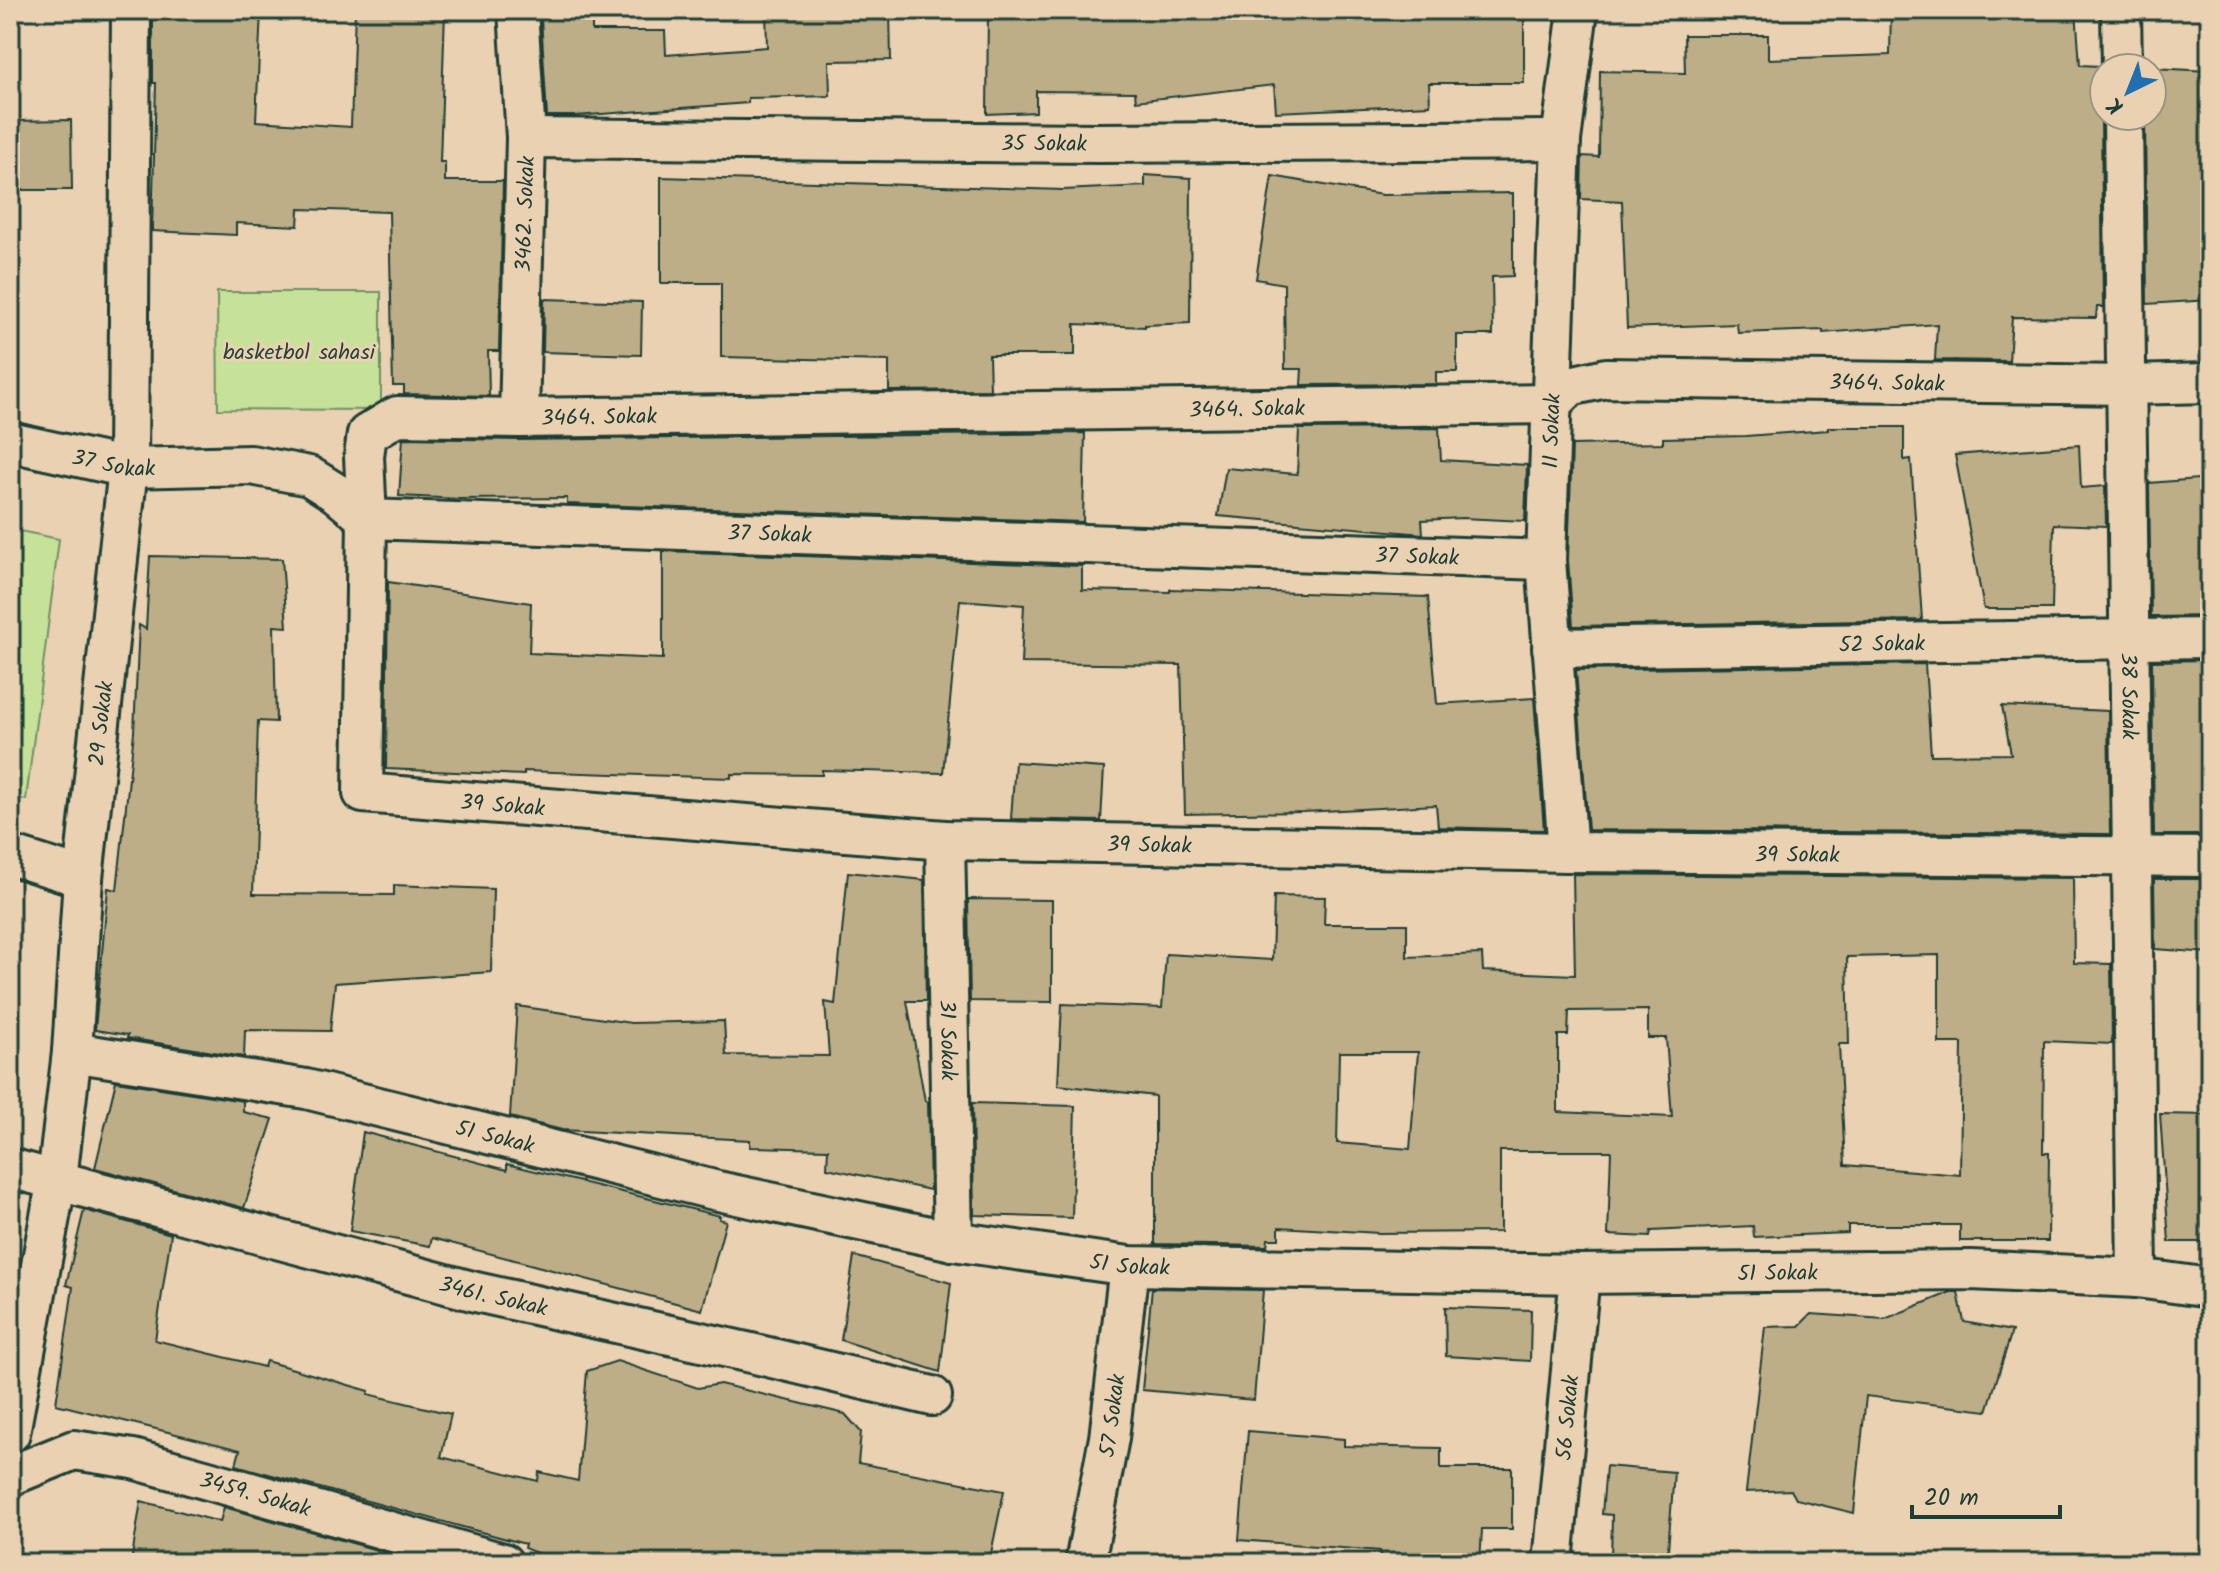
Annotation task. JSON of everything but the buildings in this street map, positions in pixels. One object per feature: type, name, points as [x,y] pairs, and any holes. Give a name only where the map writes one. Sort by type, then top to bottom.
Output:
[{"type":"street","name":"29 Sokak","points":[[10,1433],[57,1179],[72,1052],[83,878],[128,468],[131,10]]},
{"type":"street","name":"3462. Sokak","points":[[518,10],[526,138],[519,418]]},
{"type":"street","name":"11 Sokak","points":[[1568,852],[1546,560],[1561,140],[1578,10]]},
{"type":"street","points":[[2121,10],[2122,52]]},
{"type":"street","name":"38 Sokak","points":[[2123,132],[2137,1278]]},
{"type":"street","name":"35 Sokak","points":[[526,138],[1098,143],[1561,140]]},
{"type":"street","name":"3464. Sokak","points":[[367,519],[364,456],[367,434],[397,416],[519,418],[1552,404],[1570,386],[1606,378],[2127,385],[2210,383]]},
{"type":"street","name":"37 Sokak","points":[[10,442],[128,468],[251,465],[309,476],[336,493],[367,519],[1546,560]]},
{"type":"street","name":"39 Sokak","points":[[367,519],[363,793],[945,840],[1568,852],[2210,857]]},
{"type":"street","name":"52 Sokak","points":[[1552,648],[2210,638]]},
{"type":"street","name":"31 Sokak","points":[[945,840],[953,1241]]},
{"type":"street","points":[[10,855],[83,878]]},
{"type":"street","name":"51 Sokak","points":[[72,1052],[306,1089],[718,1191],[953,1241],[1129,1266],[1580,1274],[1971,1270],[2137,1278],[2210,1288]]},
{"type":"street","name":"3461. Sokak","points":[[10,1168],[476,1292],[932,1396]]},
{"type":"street","name":"57 Sokak","points":[[1085,1563],[1109,1438],[1129,1266]]},
{"type":"street","name":"56 Sokak","points":[[1553,1563],[1580,1274]]},
{"type":"street","name":"3459. Sokak","points":[[10,1476],[74,1450],[133,1459],[503,1563]]},
{"type":"green space","name":"basketbol sahasi","points":[[217,292],[381,292],[381,410],[218,409]]},
{"type":"green space","points":[[10,529],[59,539],[26,800],[10,796]]}]
